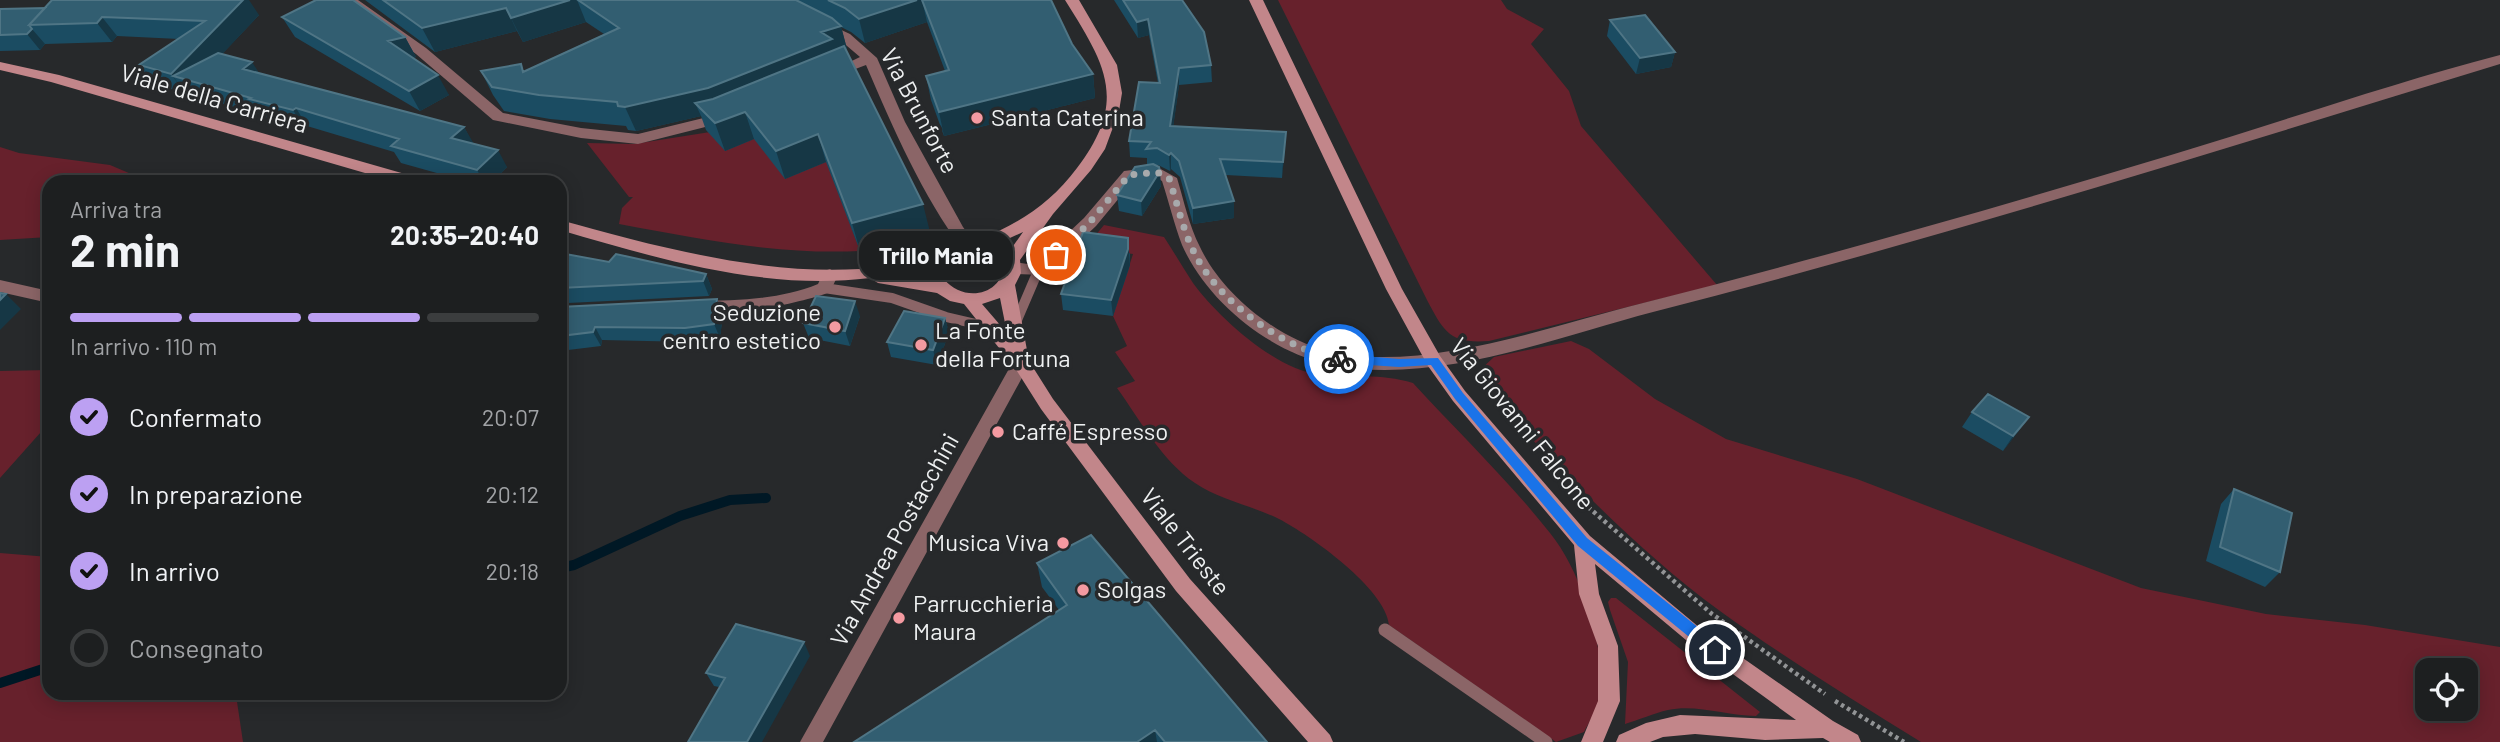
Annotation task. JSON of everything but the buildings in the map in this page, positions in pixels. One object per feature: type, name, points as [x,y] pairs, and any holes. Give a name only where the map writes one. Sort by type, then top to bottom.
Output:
[{"type":"main road","points":[[857,274],[939,287],[957,298],[970,300],[991,296],[1007,285],[1013,264],[1047,211],[1079,176],[1095,152],[1114,108],[1113,74],[1072,0]]},
{"type":"main road","name":"Via Giovanni Falcone","points":[[1256,0],[1394,289],[1434,360],[1459,396],[1583,542],[1693,634],[1825,728],[1850,742]]},
{"type":"main road","name":"Viale della Carriera","points":[[0,66],[54,78],[390,175]]},
{"type":"main road","points":[[567,227],[632,245],[827,282],[944,258],[1047,211]]},
{"type":"main road","points":[[975,246],[1000,249],[1013,264]]},
{"type":"main road","points":[[939,287],[936,273],[944,258]]},
{"type":"main road","name":"Viale Trieste","points":[[1007,285],[1021,363]]},
{"type":"main road","name":"Viale Trieste","points":[[970,300],[1021,363],[1047,404],[1183,585],[1322,742]]},
{"type":"main road","points":[[1583,542],[1589,594],[1608,646],[1609,701],[1592,742]]},
{"type":"main road","points":[[1627,742],[1654,728],[1702,723],[1766,730],[1825,728]]},
{"type":"street","points":[[349,0],[421,51],[498,117],[638,139],[734,114]]},
{"type":"street","name":"Via Brunforte","points":[[808,19],[845,37],[870,58],[898,122],[957,230],[975,246]]},
{"type":"street","points":[[821,79],[870,58]]},
{"type":"street","points":[[1013,264],[1038,271],[1090,222],[1129,175],[1157,172],[1169,178],[1188,237],[1201,265],[1259,325],[1326,357],[1365,362],[1434,360],[1737,285],[2177,158],[2500,59]]},
{"type":"street","points":[[673,308],[775,301],[814,293],[827,282]]},
{"type":"street","points":[[0,286],[42,295]]},
{"type":"street","name":"Via Andrea Postacchini","points":[[811,742],[1021,363]]},
{"type":"lane","points":[[1013,328],[1038,271]]},
{"type":"lane","points":[[827,282],[993,328]]},
{"type":"lane","points":[[1385,630],[1546,742]]},
{"type":"path","points":[[1585,505],[1712,614],[1839,704],[1904,742]]},
{"type":"shaded area","points":[[1278,0],[1501,0],[1507,9],[1544,29],[1531,44],[1569,91],[1581,126],[1717,285],[1489,341],[1465,340],[1450,334],[1427,300]]},
{"type":"shaded area","points":[[811,116],[860,251],[769,248],[619,224],[622,208],[633,197],[629,197],[587,143],[634,144]]},
{"type":"shaded area","points":[[0,147],[19,153],[110,165],[134,175],[42,175],[42,237],[0,240]]},
{"type":"shaded area","points":[[1104,225],[1164,237],[1203,296],[1248,339],[1283,362],[1317,374],[1377,377],[1413,383],[1483,456],[1550,533],[1572,568],[1581,589],[1600,657],[1601,679],[1599,702],[1584,732],[1556,742],[1389,625],[1385,611],[1375,596],[1327,550],[1279,519],[1205,489],[1172,463],[1117,388],[1135,381],[1115,352],[1127,346],[1113,316],[1133,254],[1085,248]]},
{"type":"shaded area","points":[[1571,341],[1589,349],[1655,399],[1726,439],[1857,479],[2141,588],[2266,614],[2365,625],[2500,647],[2500,742],[1921,742],[1720,611],[1658,562],[1572,481],[1490,396],[1482,384],[1480,370],[1494,357]]},
{"type":"shaded area","points":[[42,370],[42,431],[0,478],[0,371]]},
{"type":"shaded area","points":[[0,553],[42,556],[42,700],[237,700],[243,742],[0,742]]},
{"type":"shaded area","points":[[1611,598],[1616,598],[1760,712],[1756,716],[1679,709],[1663,711],[1625,724],[1628,662],[1610,610],[1608,602]]},
{"type":"waterway","points":[[567,566],[680,516],[730,500],[766,498]]},
{"type":"waterway","points":[[0,683],[42,669]]},
{"type":"way so far","points":[[1056,255],[1090,222],[1129,175],[1145,172],[1164,174],[1169,178],[1194,252],[1213,280],[1259,325],[1294,344],[1326,357],[1339,359]]},
{"type":"place","name":"Santa Caterina","points":[[977,118]]},
{"type":"place","name":"Trillo Mania","points":[[1056,255]]},
{"type":"place","name":"Seduzione centro estetico","points":[[835,327]]},
{"type":"place","name":"La Fonte della Fortuna","points":[[921,345]]},
{"type":"place","name":"Caffé Espresso","points":[[998,432]]},
{"type":"place","name":"Musica Viva","points":[[1063,543]]},
{"type":"place","name":"Solgas","points":[[1083,590]]},
{"type":"place","name":"Parrucchieria Maura","points":[[899,618]]},
{"type":"route","points":[[1339,359],[1399,363],[1434,360],[1459,396],[1583,542],[1715,650]]}]
